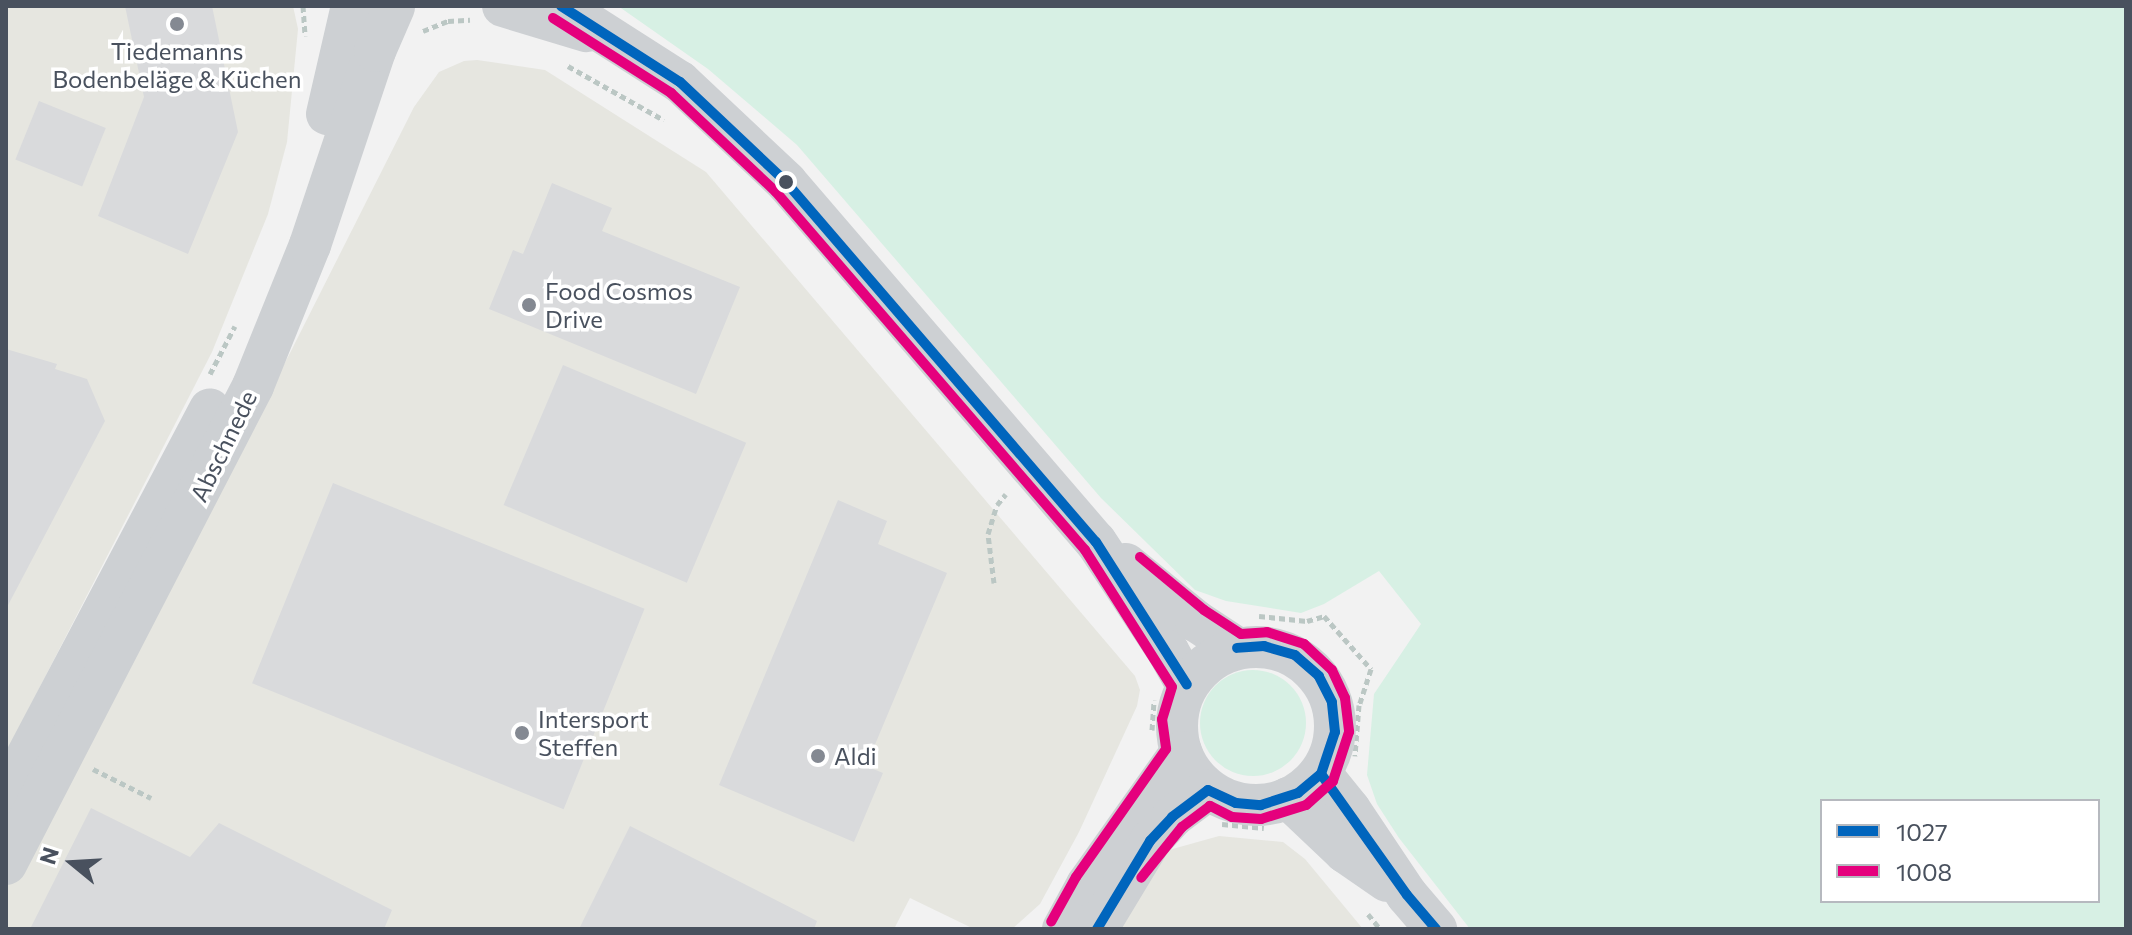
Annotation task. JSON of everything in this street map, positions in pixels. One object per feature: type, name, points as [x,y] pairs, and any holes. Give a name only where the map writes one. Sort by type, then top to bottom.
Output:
[{"type":"street","name":"Abschnede","points":[[6,796],[256,317],[289,238],[314,161],[335,87],[352,6]]},
{"type":"street","name":"Abschnede","points":[[6,864],[253,386],[310,245],[391,6]]},
{"type":"street","points":[[391,6],[422,16]]},
{"type":"street","points":[[561,6],[680,82],[786,182],[1096,542],[1168,651],[1176,721],[1166,745],[1063,929]]},
{"type":"street","points":[[491,14],[613,40]]},
{"type":"street","points":[[1096,542],[1196,621],[1237,648]]},
{"type":"street","points":[[1171,686],[1208,660],[1237,648],[1264,646],[1295,655],[1319,676],[1332,702],[1335,732],[1321,777],[1345,852],[1407,895],[1436,929]]},
{"type":"street","points":[[1166,745],[1208,790],[1236,803],[1261,805],[1321,777]]},
{"type":"street","points":[[1097,929],[1150,841],[1172,817],[1208,790]]},
{"type":"path","points":[[303,6],[305,47]]},
{"type":"path","points":[[422,16],[461,19],[491,14]]},
{"type":"path","points":[[563,64],[673,127]]},
{"type":"path","points":[[204,387],[242,312]]},
{"type":"path","points":[[997,482],[1015,503]]},
{"type":"path","points":[[994,583],[988,534],[997,505],[1007,494]]},
{"type":"path","points":[[1321,777],[1359,705],[1371,669],[1324,616]]},
{"type":"path","points":[[1166,745],[1171,686]]},
{"type":"path","points":[[64,754],[151,798]]},
{"type":"shaded area","points":[[6,6],[293,6],[298,29],[287,142],[268,214],[212,352],[6,753]]},
{"type":"shaded area","points":[[477,60],[545,70],[706,172],[1135,676],[1140,690],[1137,706],[1079,832],[1040,904],[1012,929],[974,929],[910,898],[894,929],[6,929],[6,882],[290,353],[414,107],[439,72],[464,61]]},
{"type":"shaded area","points":[[1219,836],[1283,842],[1305,859],[1363,929],[1116,929],[1169,850]]},
{"type":"green space","points":[[618,6],[2126,6],[2126,929],[1470,929],[1399,838],[1377,804],[1367,775],[1374,694],[1421,624],[1379,571],[1324,604],[1301,613],[1226,601],[1195,590],[1101,498],[797,145],[708,69]]},
{"type":"green space","points":[[1253,670],[1273,674],[1290,686],[1302,703],[1306,723],[1302,743],[1290,760],[1273,772],[1253,776],[1233,772],[1216,760],[1204,743],[1200,723],[1204,703],[1216,686],[1233,674]]},
{"type":"building","points":[[125,6],[212,6],[238,132],[188,254],[98,216],[144,97]]},
{"type":"building","points":[[39,101],[106,128],[82,186],[15,159]]},
{"type":"building","points":[[552,183],[612,208],[602,231],[740,287],[696,394],[489,309],[513,250],[523,254]]},
{"type":"building","points":[[6,349],[57,364],[55,369],[87,379],[105,421],[6,609]]},
{"type":"building","points":[[563,365],[746,443],[687,583],[504,505]]},
{"type":"building","points":[[333,483],[645,609],[564,809],[252,683]]},
{"type":"building","points":[[838,500],[887,521],[878,544],[947,573],[866,766],[883,773],[854,842],[719,785]]},
{"type":"building","points":[[91,808],[190,857],[219,823],[392,910],[384,929],[30,929]]},
{"type":"building","points":[[630,826],[817,921],[814,929],[579,929]]},
{"type":"transit line","name":"1027","points":[[561,6],[680,82],[786,182],[1096,542],[1187,685]]},
{"type":"transit line","name":"1008","points":[[553,18],[671,93],[776,192],[1085,550],[1172,687],[1162,719],[1166,749],[1076,877],[1051,922]]},
{"type":"transit line","name":"1008","points":[[1140,557],[1204,610],[1241,634],[1267,632],[1304,644],[1332,670],[1345,698],[1349,732],[1333,781],[1306,805],[1261,819],[1232,817],[1210,806],[1182,827],[1141,878]]},
{"type":"transit line","name":"1027","points":[[1097,929],[1150,841],[1172,817],[1208,790],[1236,803],[1261,805],[1298,793],[1321,774],[1335,732],[1332,702],[1319,676],[1295,655],[1264,646],[1237,648]]},
{"type":"transit line","name":"1027","points":[[1321,774],[1407,895],[1436,929]]},
{"type":"place","name":"Tiedemanns Bodenbeläge & Küchen","points":[[177,24]]},
{"type":"place","name":"Food Cosmos Drive","points":[[529,305]]},
{"type":"place","name":"Intersport Steffen","points":[[522,733]]},
{"type":"place","name":"Aldi","points":[[818,756]]}]
